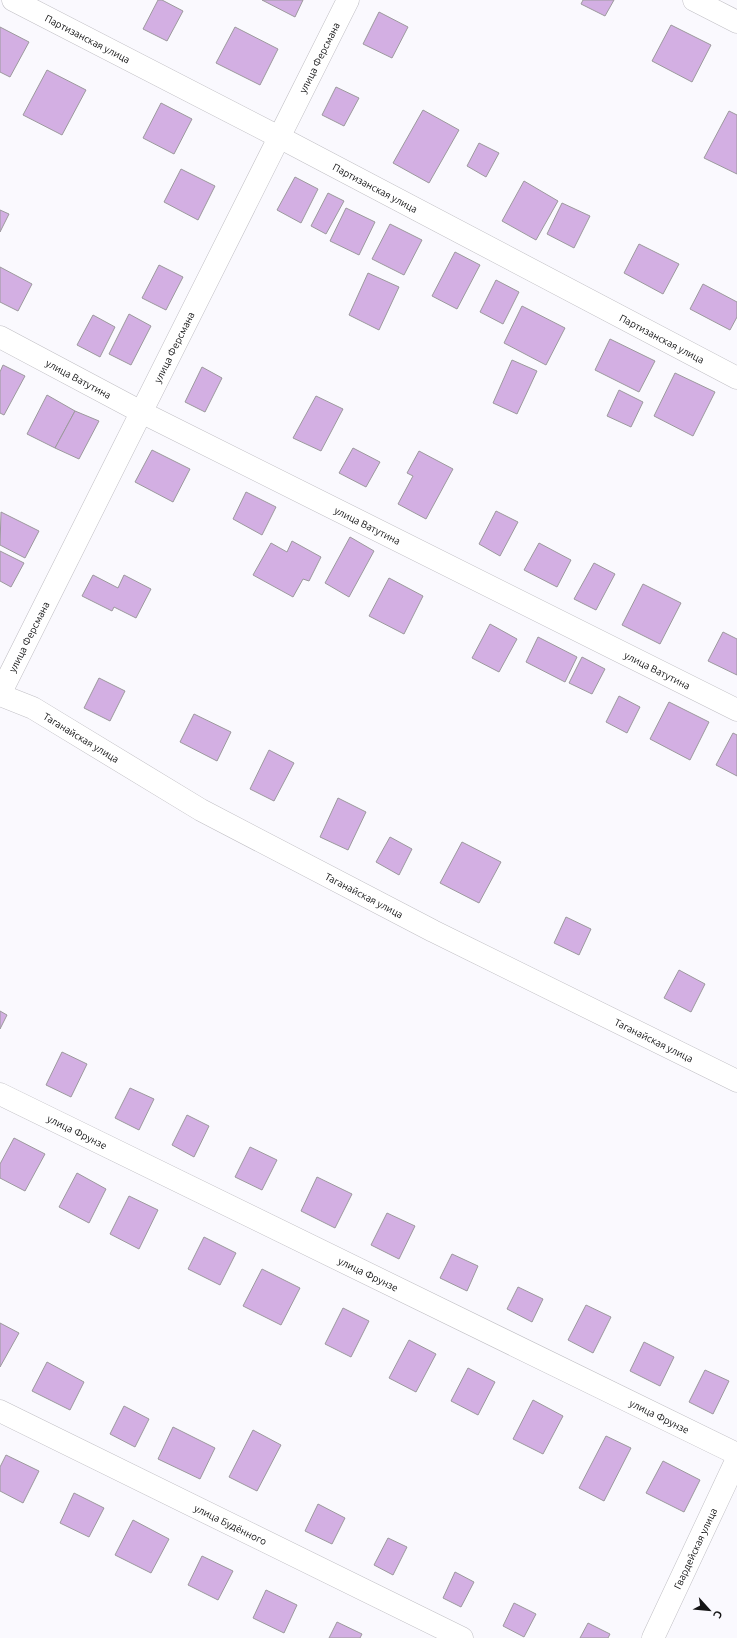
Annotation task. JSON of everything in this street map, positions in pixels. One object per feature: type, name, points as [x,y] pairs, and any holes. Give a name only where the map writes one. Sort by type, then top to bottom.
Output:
[{"type":"street","name":"Партизанская улица","points":[[13,0],[279,137],[737,378]]},
{"type":"street","name":"улица Ферсмана","points":[[0,695],[143,413],[348,0]]},
{"type":"street","points":[[694,0],[737,22]]},
{"type":"street","name":"улица Ватутина","points":[[0,337],[143,413],[737,710]]},
{"type":"street","name":"Таганайская улица","points":[[0,695],[33,708],[201,810],[433,931],[737,1081]]},
{"type":"street","name":"улица Фрунзе","points":[[0,1094],[737,1454]]},
{"type":"street","name":"улица Будённого","points":[[0,1411],[462,1638]]},
{"type":"street","name":"Гвардейская улица","points":[[653,1638],[737,1459]]},
{"type":"building","points":[[158,0],[162,0],[183,11],[167,41],[143,29]]},
{"type":"building","points":[[262,0],[303,0],[295,17]]},
{"type":"building","points":[[583,0],[614,0],[605,16],[581,4]]},
{"type":"building","points":[[379,12],[408,27],[392,58],[363,44]]},
{"type":"building","points":[[671,25],[711,45],[692,82],[652,61]]},
{"type":"building","points":[[0,27],[29,42],[10,77],[0,72]]},
{"type":"building","points":[[235,27],[278,49],[260,85],[216,63]]},
{"type":"building","points":[[47,70],[86,90],[62,135],[23,115]]},
{"type":"building","points":[[336,87],[359,98],[344,126],[322,115]]},
{"type":"building","points":[[161,103],[192,119],[174,154],[143,138]]},
{"type":"building","points":[[423,110],[459,130],[429,183],[393,163]]},
{"type":"building","points":[[729,111],[737,115],[737,174],[704,158]]},
{"type":"building","points":[[479,143],[499,153],[486,177],[467,166]]},
{"type":"building","points":[[181,169],[215,186],[198,220],[164,202]]},
{"type":"building","points":[[295,177],[318,189],[301,223],[277,210]]},
{"type":"building","points":[[524,181],[558,201],[536,240],[502,221]]},
{"type":"building","points":[[328,193],[344,201],[326,234],[311,226]]},
{"type":"building","points":[[562,203],[590,216],[574,248],[547,234]]},
{"type":"building","points":[[346,208],[375,222],[359,255],[330,241]]},
{"type":"building","points":[[0,210],[9,214],[0,232]]},
{"type":"building","points":[[390,224],[422,240],[404,275],[372,259]]},
{"type":"building","points":[[639,244],[679,264],[663,294],[624,273]]},
{"type":"building","points":[[455,252],[480,265],[457,309],[432,296]]},
{"type":"building","points":[[159,265],[183,277],[166,310],[142,298]]},
{"type":"building","points":[[0,267],[32,284],[18,311],[0,302]]},
{"type":"building","points":[[368,273],[399,287],[379,330],[349,315]]},
{"type":"building","points":[[496,280],[519,292],[503,324],[480,312]]},
{"type":"building","points":[[703,284],[737,302],[737,317],[730,330],[690,309]]},
{"type":"building","points":[[522,306],[565,328],[546,365],[504,343]]},
{"type":"building","points":[[129,314],[151,326],[131,365],[109,354]]},
{"type":"building","points":[[93,315],[115,327],[100,357],[77,345]]},
{"type":"building","points":[[610,339],[655,361],[639,392],[595,370]]},
{"type":"building","points":[[512,360],[537,371],[517,414],[493,403]]},
{"type":"building","points":[[3,365],[25,376],[4,415],[0,413],[0,372]]},
{"type":"building","points":[[202,367],[222,378],[205,412],[185,402]]},
{"type":"building","points":[[675,373],[715,392],[693,436],[654,416]]},
{"type":"building","points":[[619,390],[643,402],[631,427],[607,416]]},
{"type":"building","points":[[47,395],[75,411],[55,448],[27,434]]},
{"type":"building","points":[[316,396],[343,409],[321,451],[293,438]]},
{"type":"building","points":[[75,411],[99,421],[79,459],[55,448]]},
{"type":"building","points":[[353,448],[380,462],[366,487],[339,473]]},
{"type":"building","points":[[152,450],[190,469],[173,502],[135,482]]},
{"type":"building","points":[[419,451],[453,469],[426,519],[398,504],[413,476],[407,473]]},
{"type":"building","points":[[246,492],[276,507],[262,535],[233,519]]},
{"type":"building","points":[[496,511],[518,522],[500,556],[479,544]]},
{"type":"building","points":[[1,512],[39,531],[25,558],[0,545]]},
{"type":"building","points":[[350,537],[374,551],[349,597],[325,583]]},
{"type":"building","points":[[292,541],[321,557],[309,581],[303,579],[293,597],[253,575],[271,543],[287,552]]},
{"type":"building","points":[[539,543],[571,560],[557,587],[524,570]]},
{"type":"building","points":[[0,551],[24,563],[11,587],[0,581]]},
{"type":"building","points":[[594,563],[615,574],[596,610],[574,599]]},
{"type":"building","points":[[93,575],[118,588],[124,575],[151,589],[136,618],[114,607],[112,611],[82,596]]},
{"type":"building","points":[[389,578],[423,596],[404,634],[369,616]]},
{"type":"building","points":[[643,584],[681,603],[660,644],[622,625]]},
{"type":"building","points":[[490,624],[517,639],[499,672],[472,658]]},
{"type":"building","points":[[723,632],[737,639],[737,675],[708,661]]},
{"type":"building","points":[[538,637],[577,657],[565,682],[526,662]]},
{"type":"building","points":[[582,657],[605,669],[592,694],[569,683]]},
{"type":"building","points":[[99,678],[125,691],[110,721],[84,708]]},
{"type":"building","points":[[619,696],[640,707],[627,733],[606,722]]},
{"type":"building","points":[[669,702],[709,722],[690,760],[650,739]]},
{"type":"building","points":[[194,714],[231,732],[217,761],[180,742]]},
{"type":"building","points":[[733,733],[737,735],[737,776],[716,765]]},
{"type":"building","points":[[269,750],[294,763],[274,801],[250,789]]},
{"type":"building","points":[[338,798],[366,812],[348,850],[320,837]]},
{"type":"building","points":[[390,837],[412,849],[399,875],[376,862]]},
{"type":"building","points":[[462,842],[501,862],[479,903],[440,883]]},
{"type":"building","points":[[566,917],[591,929],[579,955],[554,943]]},
{"type":"building","points":[[679,970],[705,984],[691,1012],[664,998]]},
{"type":"building","points":[[0,1011],[7,1015],[0,1029]]},
{"type":"building","points":[[62,1052],[87,1064],[71,1097],[46,1085]]},
{"type":"building","points":[[130,1088],[154,1099],[139,1130],[115,1118]]},
{"type":"building","points":[[187,1115],[209,1126],[194,1157],[172,1145]]},
{"type":"building","points":[[14,1138],[45,1154],[25,1191],[0,1178],[0,1164]]},
{"type":"building","points":[[250,1147],[277,1160],[262,1190],[235,1177]]},
{"type":"building","points":[[77,1173],[106,1189],[89,1223],[59,1207]]},
{"type":"building","points":[[317,1177],[352,1194],[335,1228],[301,1211]]},
{"type":"building","points":[[129,1196],[158,1210],[139,1249],[110,1234]]},
{"type":"building","points":[[387,1213],[415,1226],[399,1259],[371,1245]]},
{"type":"building","points":[[204,1237],[236,1253],[220,1285],[188,1269]]},
{"type":"building","points":[[452,1254],[478,1266],[467,1291],[440,1278]]},
{"type":"building","points":[[262,1269],[300,1288],[281,1325],[243,1306]]},
{"type":"building","points":[[518,1287],[543,1299],[532,1322],[507,1309]]},
{"type":"building","points":[[586,1305],[611,1317],[593,1353],[568,1340]]},
{"type":"building","points":[[343,1308],[369,1321],[351,1357],[325,1344]]},
{"type":"building","points":[[0,1323],[19,1333],[0,1367]]},
{"type":"building","points":[[409,1340],[436,1354],[416,1392],[389,1378]]},
{"type":"building","points":[[644,1342],[674,1357],[660,1386],[630,1371]]},
{"type":"building","points":[[47,1362],[84,1382],[70,1410],[32,1391]]},
{"type":"building","points":[[468,1368],[495,1382],[478,1415],[451,1401]]},
{"type":"building","points":[[705,1370],[729,1381],[713,1414],[689,1402]]},
{"type":"building","points":[[533,1400],[563,1416],[543,1454],[513,1439]]},
{"type":"building","points":[[124,1406],[149,1419],[135,1447],[110,1434]]},
{"type":"building","points":[[173,1427],[215,1448],[200,1479],[158,1459]]},
{"type":"building","points":[[253,1430],[281,1445],[257,1491],[229,1477]]},
{"type":"building","points":[[606,1436],[631,1448],[604,1501],[579,1488]]},
{"type":"building","points":[[6,1455],[39,1471],[23,1503],[0,1491],[0,1467]]},
{"type":"building","points":[[663,1461],[700,1480],[684,1512],[646,1493]]},
{"type":"building","points":[[74,1493],[104,1508],[89,1537],[60,1523]]},
{"type":"building","points":[[318,1504],[345,1518],[332,1544],[305,1531]]},
{"type":"building","points":[[133,1520],[169,1539],[151,1573],[115,1555]]},
{"type":"building","points":[[388,1538],[407,1547],[393,1575],[374,1565]]},
{"type":"building","points":[[202,1556],[233,1571],[218,1600],[188,1585]]},
{"type":"building","points":[[455,1572],[474,1582],[461,1607],[443,1598]]},
{"type":"building","points":[[266,1590],[297,1605],[284,1633],[253,1618]]},
{"type":"building","points":[[514,1603],[536,1614],[524,1637],[503,1626]]},
{"type":"building","points":[[337,1622],[362,1634],[360,1638],[329,1638]]},
{"type":"building","points":[[588,1623],[610,1634],[608,1638],[580,1638]]}]
